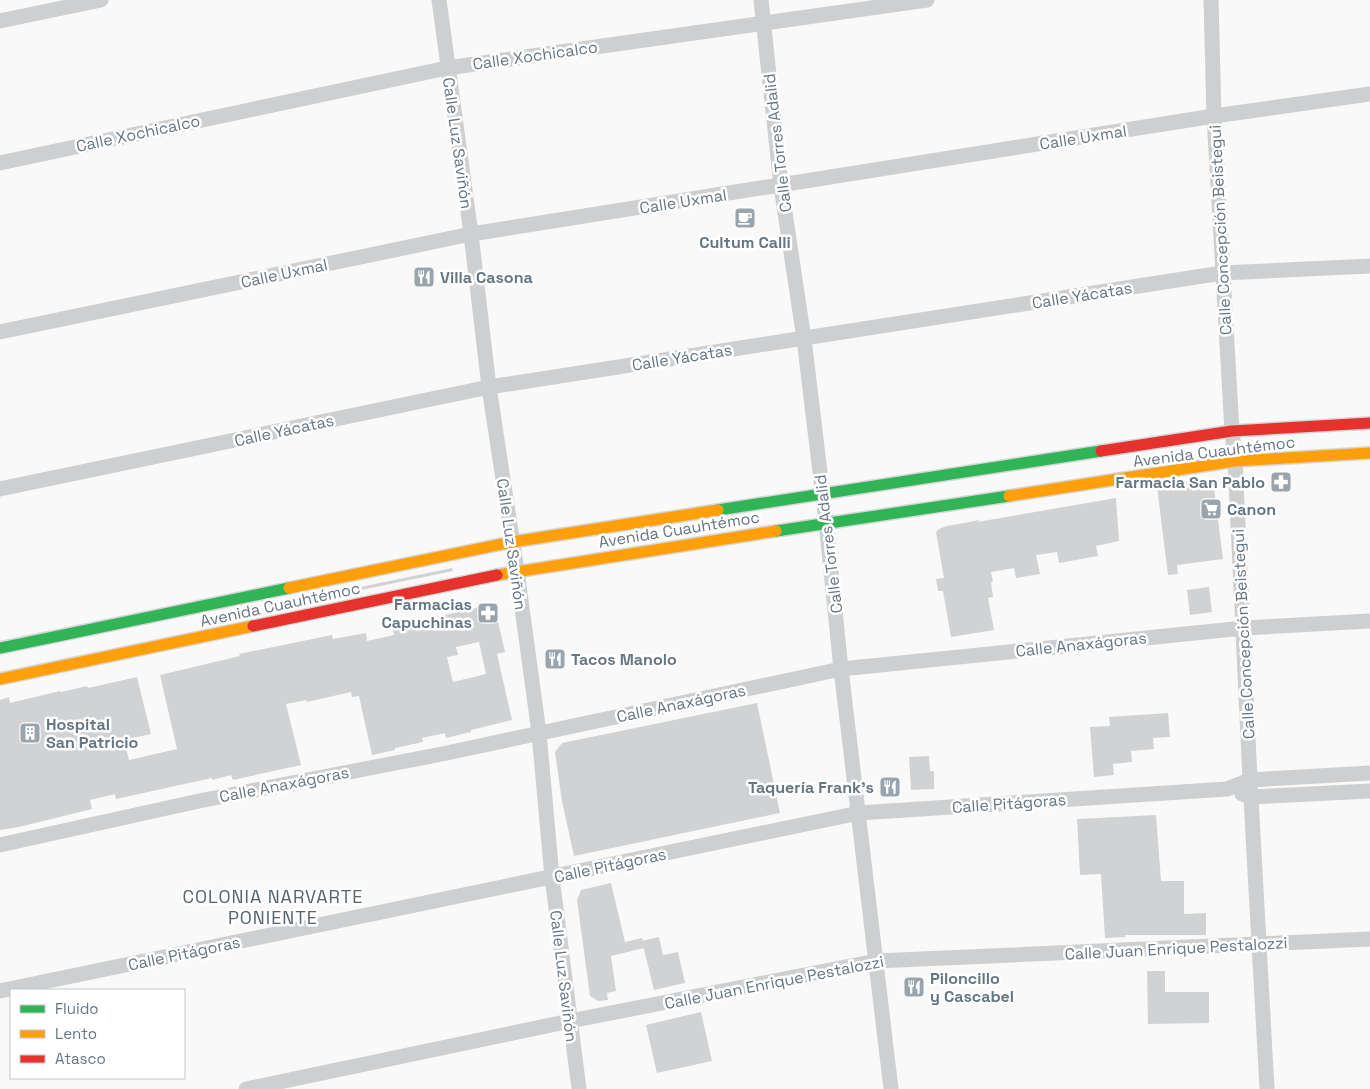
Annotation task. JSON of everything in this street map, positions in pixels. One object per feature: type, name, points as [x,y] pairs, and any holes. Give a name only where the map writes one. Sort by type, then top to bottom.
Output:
[{"type":"main road","name":"Avenida Cuauhtémoc","points":[[0,648],[512,542],[1232,431],[1370,423]]},
{"type":"main road","name":"Avenida Cuauhtémoc","points":[[0,679],[517,571],[826,522],[1235,461],[1370,453]]},
{"type":"street","points":[[0,21],[101,0]]},
{"type":"street","name":"Calle Luz Saviñón","points":[[439,0],[471,234],[489,387],[539,733],[552,877],[579,1089]]},
{"type":"street","name":"Calle Torres Adalid","points":[[761,0],[782,186],[804,339],[892,1089]]},
{"type":"street","name":"Calle Xochicalco","points":[[0,163],[447,68],[928,0]]},
{"type":"street","name":"Calle Concepción Beistegui","points":[[1212,0],[1214,116],[1222,273],[1235,461],[1267,1089]]},
{"type":"street","name":"Calle Uxmal","points":[[0,332],[471,234],[1214,116],[1370,94]]},
{"type":"street","name":"Calle Yácatas","points":[[0,488],[489,387],[1222,273],[1370,266]]},
{"type":"street","name":"Calle Anaxágoras","points":[[0,845],[199,801],[539,733],[842,669],[1244,628],[1370,621]]},
{"type":"street","name":"Calle Pitágoras","points":[[0,991],[859,813],[1227,789],[1250,780],[1370,773]]},
{"type":"street","name":"Calle Pitágoras","points":[[1227,789],[1251,797],[1370,791]]},
{"type":"street","name":"Calle Juan Enrique Pestalozzi","points":[[246,1089],[570,1021],[876,961],[1370,939]]},
{"type":"building","points":[[1213,480],[1223,559],[1177,565],[1178,574],[1168,575],[1157,487]]},
{"type":"building","points":[[1116,498],[1119,541],[1096,546],[1098,556],[1059,563],[1057,552],[1036,555],[1040,574],[1016,578],[1014,568],[991,572],[993,597],[988,598],[994,630],[951,637],[943,591],[938,591],[936,579],[944,578],[936,532],[939,529],[980,520],[977,522]]},
{"type":"building","points":[[452,568],[453,571],[269,609],[269,606]]},
{"type":"building","points":[[1209,587],[1212,612],[1190,615],[1187,590]]},
{"type":"building","points":[[494,604],[505,652],[497,654],[512,720],[446,738],[445,733],[422,738],[423,742],[372,755],[359,696],[352,697],[351,692],[307,702],[306,700],[286,704],[301,765],[233,780],[231,775],[212,780],[212,778],[116,799],[115,794],[90,800],[92,809],[0,830],[0,700],[9,697],[10,703],[60,691],[87,686],[88,688],[137,677],[151,734],[124,740],[129,760],[177,749],[160,675],[240,656],[239,654],[332,635],[333,639],[366,633],[367,641],[394,635],[392,627]],"holes":[[[479,642],[486,674],[453,682],[447,657],[458,655],[456,647]]]},
{"type":"building","points":[[757,703],[780,813],[574,856],[562,801],[555,752],[562,743]]},
{"type":"building","points":[[1168,713],[1170,737],[1153,738],[1154,749],[1131,751],[1132,762],[1113,764],[1114,775],[1094,777],[1090,727],[1110,726],[1109,717]]},
{"type":"building","points":[[929,756],[930,771],[934,771],[934,789],[911,790],[909,757]]},
{"type":"building","points":[[1156,815],[1161,881],[1184,881],[1184,914],[1206,913],[1206,935],[1125,935],[1125,937],[1105,938],[1101,874],[1080,875],[1077,819]]},
{"type":"building","points":[[611,883],[625,942],[642,938],[644,948],[611,956],[616,991],[607,993],[608,1000],[598,1001],[590,996],[577,900],[581,890]]},
{"type":"building","points":[[659,937],[663,955],[678,952],[685,983],[654,990],[642,941]]},
{"type":"building","points":[[1147,971],[1165,971],[1165,992],[1209,992],[1209,1023],[1148,1024]]},
{"type":"building","points":[[701,1012],[712,1061],[657,1073],[646,1025]]},
{"type":"traffic: fast","points":[[718,510],[1101,451]]},
{"type":"traffic: fast","points":[[776,531],[1009,496]]},
{"type":"traffic: fast","points":[[0,648],[289,588]]},
{"type":"traffic: slow","points":[[1009,496],[1235,461],[1370,453]]},
{"type":"traffic: slow","points":[[289,588],[512,542],[718,510]]},
{"type":"traffic: slow","points":[[497,575],[776,531]]},
{"type":"traffic: slow","points":[[0,679],[253,626]]},
{"type":"traffic: jam","points":[[1101,451],[1232,431],[1370,423]]},
{"type":"traffic: jam","points":[[253,626],[497,575]]},
{"type":"place","name":"Cultum Calli","points":[[745,218]]},
{"type":"place","name":"Villa Casona","points":[[424,277]]},
{"type":"place","name":"Farmacia San Pablo","points":[[1281,482]]},
{"type":"place","name":"Canon","points":[[1211,509]]},
{"type":"place","name":"Farmacias Capuchinas","points":[[488,613]]},
{"type":"place","name":"Tacos Manolo","points":[[555,659]]},
{"type":"place","name":"Hospital San Patricio","points":[[30,733]]},
{"type":"place","name":"Taquería Frank's","points":[[890,787]]},
{"type":"place","name":"Piloncillo y Cascabel","points":[[914,987]]},
{"type":"district","name":"COLONIA NARVARTE PONIENTE","points":[[273,908]]}]
